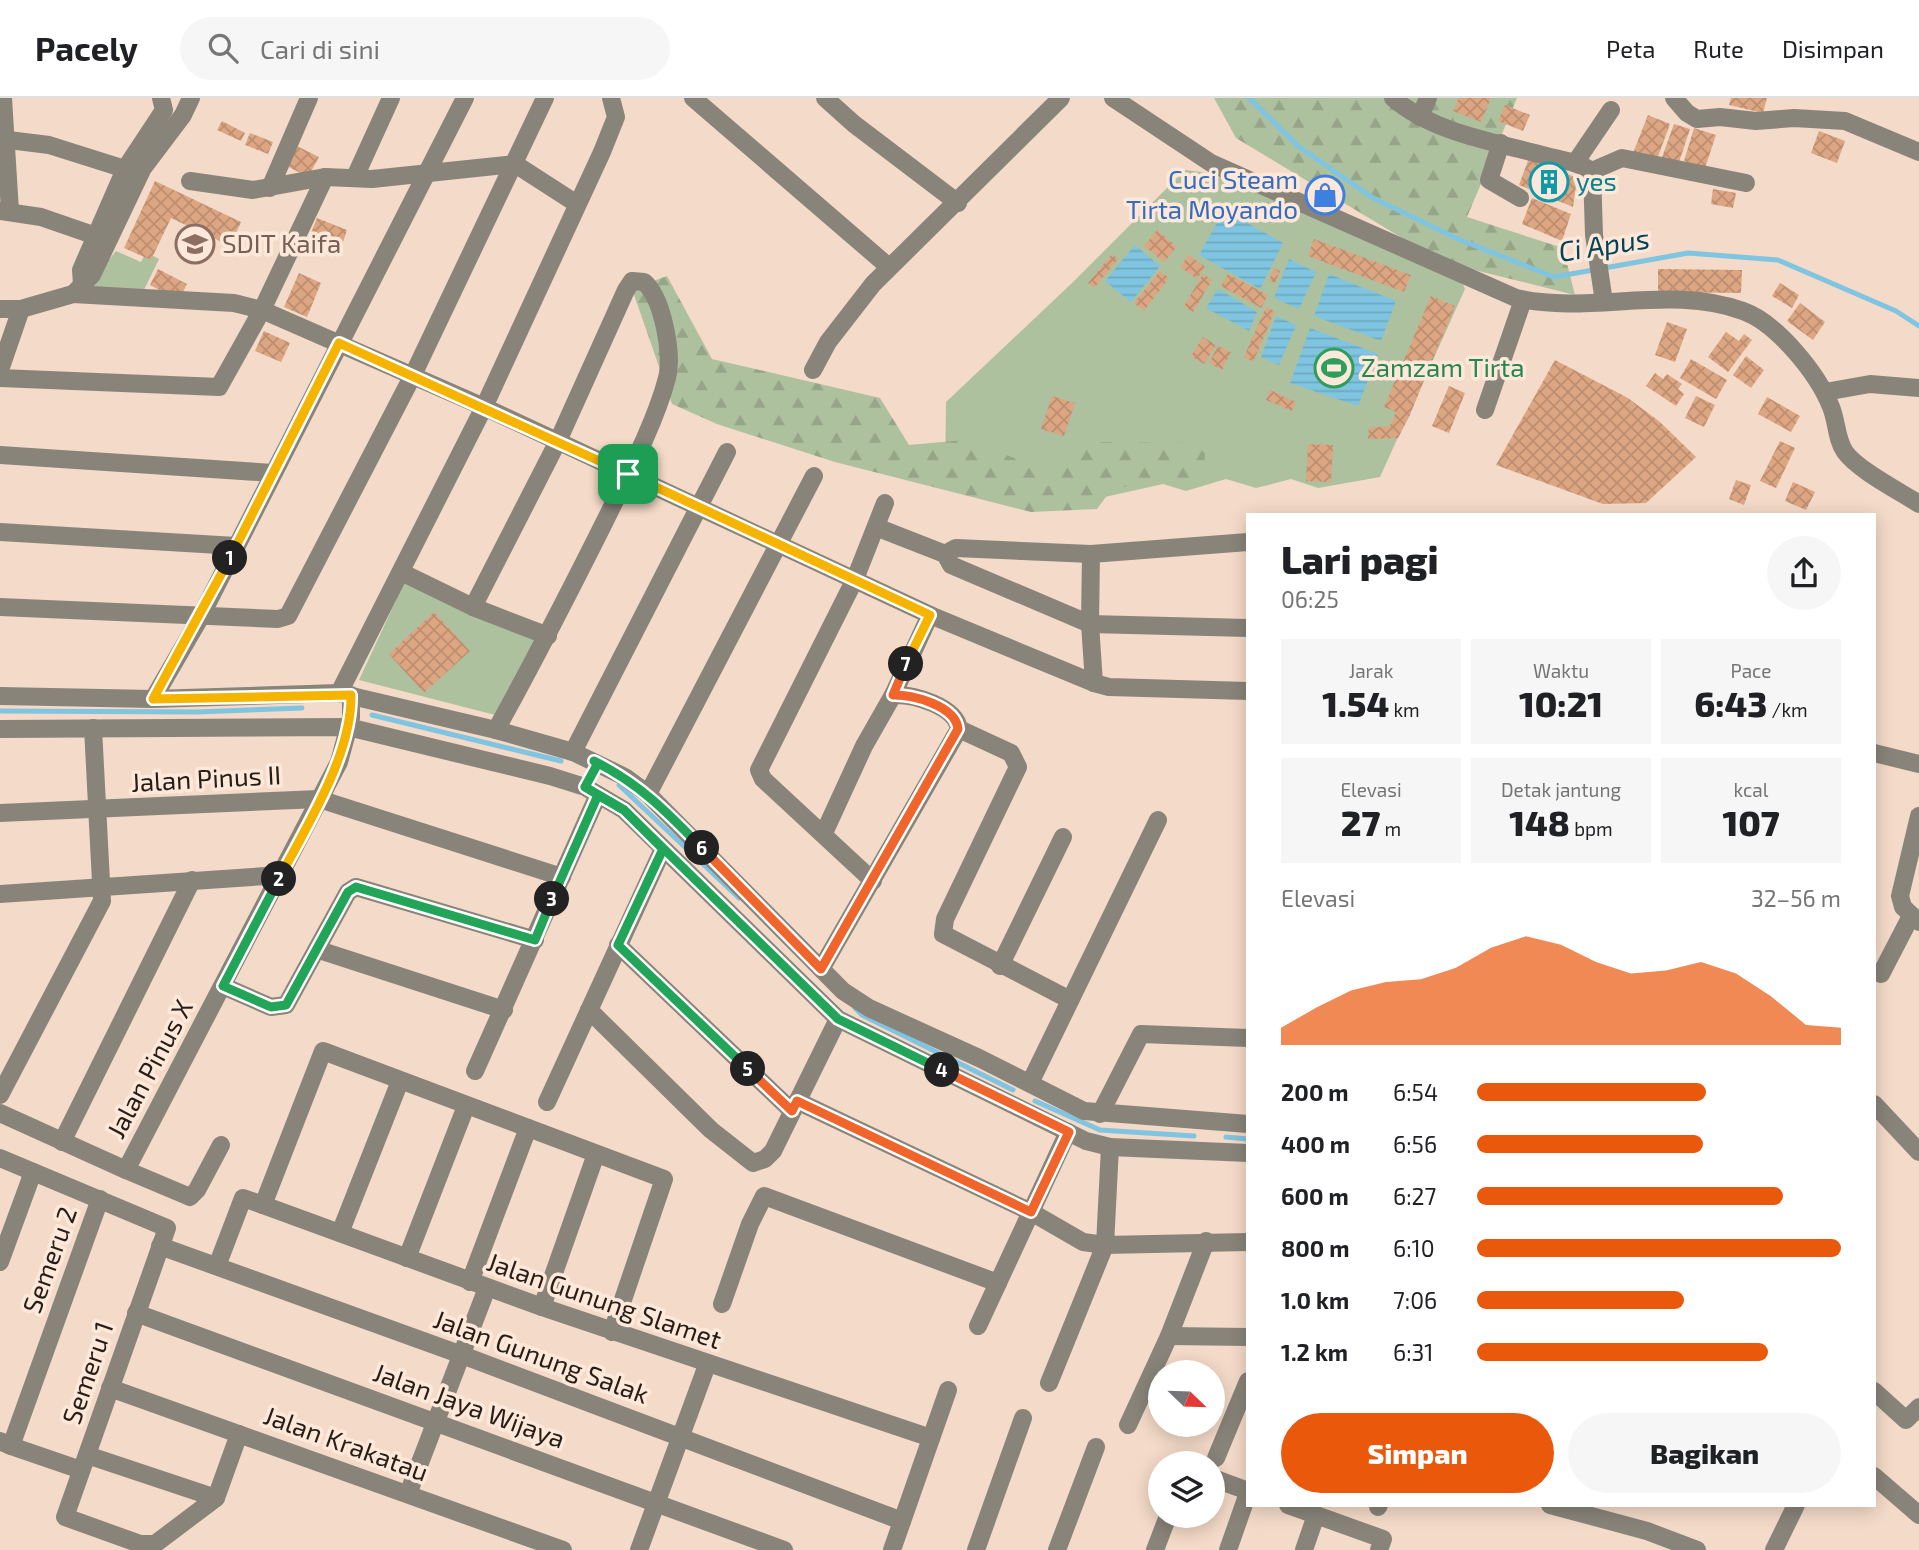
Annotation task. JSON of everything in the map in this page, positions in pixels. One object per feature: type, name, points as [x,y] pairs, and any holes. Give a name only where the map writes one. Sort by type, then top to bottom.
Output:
[{"type":"street","points":[[3,98],[5,211],[41,217],[96,236]]},
{"type":"street","points":[[78,289],[81,270],[125,169],[164,110],[161,98]]},
{"type":"street","points":[[78,289],[92,275],[143,168],[183,115],[191,98]]},
{"type":"street","points":[[270,188],[309,98]]},
{"type":"street","points":[[355,177],[391,98]]},
{"type":"street","points":[[153,699],[200,618],[465,98]]},
{"type":"street","points":[[0,607],[200,618],[278,619],[288,616],[412,375],[545,98]]},
{"type":"street","name":"Jalan Pinus X","points":[[221,1145],[197,1190],[190,1197],[184,1197],[125,1170],[344,751],[348,707],[401,572],[484,407],[616,117],[611,98]]},
{"type":"street","points":[[693,98],[889,267]]},
{"type":"street","points":[[825,98],[854,124],[958,203]]},
{"type":"street","points":[[813,370],[845,318],[889,267],[958,203],[1061,98]]},
{"type":"street","points":[[1113,98],[1211,163],[1524,300],[1555,304],[1603,295],[1700,302],[1754,315],[1768,324],[1801,359],[1825,392],[1845,452],[1919,504]]},
{"type":"street","points":[[1393,98],[1420,117],[1501,144],[1575,163],[1592,171],[1622,159],[1746,183]]},
{"type":"street","points":[[1420,117],[1428,98]]},
{"type":"street","points":[[1674,98],[1687,113],[1697,119],[1720,117],[1756,121],[1794,118],[1845,121],[1919,152]]},
{"type":"street","points":[[1575,163],[1611,110]]},
{"type":"street","points":[[2,139],[49,145],[125,169]]},
{"type":"street","points":[[1501,144],[1489,180],[1520,198]]},
{"type":"street","points":[[190,181],[253,190],[325,177],[372,179],[514,164],[577,204]]},
{"type":"street","points":[[1592,171],[1594,235],[1603,295]]},
{"type":"street","points":[[0,378],[219,387],[262,310],[325,177]]},
{"type":"street","points":[[474,607],[558,441],[626,290],[632,281],[644,282],[654,294],[664,324],[667,376],[628,474],[548,636],[496,730]]},
{"type":"street","points":[[0,309],[21,309],[78,289],[234,303],[262,310],[484,407],[855,579],[924,625],[1109,687],[1246,691]]},
{"type":"street","points":[[1485,410],[1524,300]]},
{"type":"street","points":[[0,370],[21,309]]},
{"type":"street","points":[[1825,392],[1870,384],[1919,388]]},
{"type":"street","points":[[573,752],[727,452]]},
{"type":"street","points":[[0,455],[273,473]]},
{"type":"street","points":[[648,794],[814,476]]},
{"type":"street","points":[[873,881],[824,833],[762,779],[760,770],[855,579],[885,503]]},
{"type":"street","points":[[876,527],[944,554],[951,565],[1090,624],[1246,628]]},
{"type":"street","points":[[0,532],[236,545]]},
{"type":"street","points":[[944,554],[956,548],[1091,554],[1246,542]]},
{"type":"street","points":[[1091,554],[1090,624],[1094,682]]},
{"type":"street","points":[[401,572],[474,607],[548,636]]},
{"type":"street","points":[[824,833],[864,746],[893,695],[924,625]]},
{"type":"street","points":[[893,695],[903,694],[928,702],[954,718],[958,729],[1011,753],[1018,767],[942,927],[943,934],[1000,966],[1070,1000]]},
{"type":"street","points":[[0,696],[348,707],[496,730],[573,752],[625,777],[648,794],[843,991],[869,1008],[1084,1111],[1206,1136],[1246,1152]]},
{"type":"street","points":[[0,729],[93,728],[348,707],[442,747],[591,787],[624,810],[838,1019],[1086,1142],[1110,1147],[1206,1136],[1246,1125]]},
{"type":"street","points":[[0,1096],[102,901],[93,728]]},
{"type":"street","points":[[821,969],[958,729]]},
{"type":"street","points":[[1876,753],[1919,764]]},
{"type":"street","points":[[475,1071],[562,877],[591,787],[596,762]]},
{"type":"street","points":[[319,799],[562,877]]},
{"type":"street","name":"Jalan Pinus II","points":[[0,813],[97,811],[319,799]]},
{"type":"street","points":[[1030,1083],[1158,821]]},
{"type":"street","points":[[1881,974],[1915,919],[1900,896],[1918,824]]},
{"type":"street","points":[[1000,966],[1063,837]]},
{"type":"street","points":[[547,1102],[663,849]]},
{"type":"street","points":[[1,897],[281,875]]},
{"type":"street","points":[[62,1142],[192,880]]},
{"type":"street","points":[[223,986],[271,1007],[286,1005],[348,892],[356,887],[535,940]]},
{"type":"street","points":[[618,945],[795,1106],[1031,1212],[1083,1242],[1105,1245],[1246,1242]]},
{"type":"street","points":[[318,950],[504,1010]]},
{"type":"street","points":[[589,1010],[711,1130],[753,1163],[765,1159],[773,1151],[838,1019]]},
{"type":"street","points":[[1100,1114],[1141,1034],[1246,1038]]},
{"type":"street","points":[[217,1266],[243,1198],[263,1205],[323,1051],[664,1179],[612,1332]]},
{"type":"street","points":[[340,1234],[400,1080]]},
{"type":"street","points":[[407,1258],[466,1106]]},
{"type":"street","points":[[1876,1106],[1919,1152]]},
{"type":"street","points":[[0,1113],[125,1170]]},
{"type":"street","points":[[408,1494],[462,1355],[479,1285],[528,1129]]},
{"type":"street","points":[[978,1326],[1069,1132]]},
{"type":"street","points":[[1048,1382],[1105,1245],[1110,1147]]},
{"type":"street","points":[[542,1307],[596,1154]]},
{"type":"street","points":[[0,1158],[167,1228],[160,1246]]},
{"type":"street","points":[[0,1262],[33,1171]]},
{"type":"street","points":[[722,1304],[750,1224],[764,1196],[998,1283]]},
{"type":"street","name":"Semeru 2","points":[[6,1443],[100,1199]]},
{"type":"street","name":"Jalan Gunung Slamet","points":[[263,1205],[612,1332],[931,1438]]},
{"type":"street","points":[[1128,1425],[1169,1336],[1206,1241]]},
{"type":"street","name":"Jalan Gunung Salak","points":[[160,1246],[681,1436],[902,1521]]},
{"type":"street","name":"Semeru 1","points":[[160,1246],[65,1517],[147,1546],[167,1536],[216,1499]]},
{"type":"street","name":"Jalan Jaya Wijaya","points":[[136,1313],[784,1550]]},
{"type":"street","points":[[1169,1336],[1246,1337]]},
{"type":"street","points":[[639,1550],[707,1365]]},
{"type":"street","points":[[1219,1451],[1246,1386]]},
{"type":"street","name":"Jalan Krakatau","points":[[110,1388],[563,1550]]},
{"type":"street","points":[[892,1550],[948,1390]]},
{"type":"street","points":[[1876,1393],[1906,1420],[1919,1407]]},
{"type":"street","points":[[976,1550],[1023,1418]]},
{"type":"street","points":[[6,1443],[216,1499],[239,1434]]},
{"type":"street","points":[[1057,1550],[1096,1447]]},
{"type":"street","points":[[1876,1478],[1919,1515]]},
{"type":"street","points":[[1225,1483],[1246,1491]]},
{"type":"street","points":[[1228,1550],[1246,1498]]},
{"type":"street","points":[[1294,1507],[1381,1545]]},
{"type":"street","points":[[1557,1507],[1647,1531],[1697,1550]]},
{"type":"street","points":[[1774,1550],[1795,1507]]},
{"type":"street","points":[[1304,1550],[1316,1515]]},
{"type":"street","points":[[1154,1550],[1163,1528]]},
{"type":"green space","points":[[1214,98],[1517,98],[1467,217],[1563,248],[1575,295],[1442,262],[1236,138]]},
{"type":"green space","points":[[1185,170],[1243,177],[1458,271],[1465,289],[1380,477],[1318,488],[1291,479],[1256,488],[1226,479],[1186,491],[1163,484],[1060,507],[945,482],[946,402],[1072,283]]},
{"type":"green space","points":[[116,251],[141,262],[146,252],[159,259],[141,296],[82,293]]},
{"type":"green space","points":[[667,276],[712,359],[880,398],[909,445],[964,440],[1054,472],[1097,442],[1206,443],[1203,478],[1185,486],[1162,479],[1111,490],[1097,509],[1031,512],[835,462],[717,424],[672,404],[632,289]]},
{"type":"green space","points":[[404,583],[539,640],[499,716],[359,680]]},
{"type":"water","points":[[1224,210],[1283,243],[1260,289],[1199,255]]},
{"type":"water","points":[[1135,245],[1160,266],[1131,302],[1105,281]]},
{"type":"water","points":[[1289,259],[1316,272],[1299,309],[1274,298]]},
{"type":"water","points":[[1329,274],[1396,301],[1381,341],[1314,316]]},
{"type":"water","points":[[1218,289],[1257,312],[1249,331],[1206,308]]},
{"type":"water","points":[[1276,316],[1296,325],[1279,365],[1261,357]]},
{"type":"water","name":"Zamzam Tirta","points":[[1310,328],[1378,354],[1358,406],[1290,383]]},
{"type":"building","points":[[1459,98],[1491,98],[1481,122],[1453,111]]},
{"type":"building","points":[[1731,98],[1767,98],[1763,113],[1729,105]]},
{"type":"building","points":[[1505,105],[1530,115],[1523,131],[1498,121]]},
{"type":"building","points":[[1648,115],[1670,124],[1656,162],[1633,153]]},
{"type":"building","points":[[222,121],[245,133],[241,141],[217,130]]},
{"type":"building","points":[[1674,124],[1690,129],[1678,165],[1661,160]]},
{"type":"building","points":[[1694,128],[1716,135],[1705,168],[1684,161]]},
{"type":"building","points":[[1819,131],[1845,141],[1837,163],[1811,153]]},
{"type":"building","points":[[250,133],[273,142],[268,154],[245,145]]},
{"type":"building","points":[[295,145],[319,157],[308,177],[285,165]]},
{"type":"building","name":"yes","points":[[1529,158],[1577,178],[1573,207],[1519,185]]},
{"type":"building","points":[[155,181],[241,222],[230,246],[171,218],[151,260],[124,248]]},
{"type":"building","points":[[1713,189],[1736,193],[1733,208],[1711,204]]},
{"type":"building","name":"yes","points":[[1532,198],[1571,214],[1562,241],[1522,224]]},
{"type":"building","points":[[317,218],[347,230],[342,245],[311,233]]},
{"type":"building","points":[[1157,230],[1177,247],[1164,262],[1144,246]]},
{"type":"building","points":[[1314,239],[1411,275],[1404,292],[1308,256]]},
{"type":"building","points":[[1112,254],[1118,259],[1094,288],[1088,283]]},
{"type":"building","points":[[1189,255],[1205,267],[1197,279],[1180,267]]},
{"type":"building","points":[[1274,268],[1280,271],[1275,283],[1269,280]]},
{"type":"building","points":[[158,269],[187,284],[179,300],[150,285]]},
{"type":"building","points":[[1658,269],[1742,270],[1741,293],[1658,292]]},
{"type":"building","points":[[1160,271],[1169,278],[1144,311],[1134,303]]},
{"type":"building","points":[[299,273],[321,283],[307,317],[284,307]]},
{"type":"building","points":[[1203,274],[1212,280],[1193,312],[1184,306]]},
{"type":"building","points":[[1228,274],[1268,295],[1261,308],[1221,286]]},
{"type":"building","points":[[1780,283],[1799,295],[1792,308],[1772,296]]},
{"type":"building","points":[[1431,296],[1455,306],[1409,417],[1398,438],[1368,439],[1369,428],[1390,426],[1396,412],[1384,407]]},
{"type":"building","points":[[1800,303],[1825,322],[1813,340],[1787,321]]},
{"type":"building","points":[[1266,307],[1275,311],[1253,362],[1244,357]]},
{"type":"building","points":[[1667,322],[1687,329],[1675,362],[1655,355]]},
{"type":"building","points":[[264,331],[290,343],[281,362],[255,351]]},
{"type":"building","points":[[1726,332],[1739,341],[1744,334],[1752,340],[1728,372],[1708,357]]},
{"type":"building","points":[[1203,337],[1216,345],[1204,364],[1191,356]]},
{"type":"building","points":[[1218,346],[1231,352],[1222,370],[1209,363]]},
{"type":"building","points":[[1746,356],[1764,370],[1751,388],[1733,375]]},
{"type":"building","points":[[1691,359],[1727,380],[1716,399],[1680,378]]},
{"type":"building","points":[[1555,360],[1628,398],[1660,422],[1696,457],[1646,503],[1603,504],[1496,465]]},
{"type":"building","points":[[1655,373],[1663,379],[1667,374],[1682,384],[1678,389],[1684,394],[1676,406],[1646,386]]},
{"type":"building","points":[[1449,386],[1465,393],[1449,433],[1432,426]]},
{"type":"building","points":[[1270,390],[1296,402],[1292,411],[1266,400]]},
{"type":"building","points":[[1052,396],[1075,403],[1064,436],[1041,429]]},
{"type":"building","points":[[1696,396],[1715,405],[1704,427],[1685,418]]},
{"type":"building","points":[[1767,397],[1800,416],[1791,432],[1758,414]]},
{"type":"building","points":[[1780,441],[1795,448],[1776,488],[1760,481]]},
{"type":"building","points":[[1308,444],[1333,445],[1331,482],[1306,481]]},
{"type":"building","points":[[1736,480],[1751,485],[1744,505],[1729,499]]},
{"type":"building","points":[[1793,482],[1815,492],[1806,510],[1785,501]]},
{"type":"building","points":[[434,612],[470,651],[424,693],[389,654]]},
{"type":"waterway","name":"Ci Apus","points":[[1249,98],[1298,146],[1373,198],[1458,239],[1554,277],[1688,253],[1778,260],[1896,311],[1919,326]]},
{"type":"waterway","points":[[0,711],[197,712],[302,708]]},
{"type":"waterway","points":[[372,715],[561,761]]},
{"type":"waterway","points":[[619,785],[739,898]]},
{"type":"waterway","points":[[855,1008],[862,1015],[1013,1090]]},
{"type":"waterway","points":[[1035,1101],[1100,1130],[1194,1136]]},
{"type":"waterway","points":[[1226,1137],[1246,1139]]},
{"type":"place","name":"yes","points":[[1549,182]]},
{"type":"place","name":"Cuci Steam Tirta Moyando","points":[[1325,195]]},
{"type":"place","name":"SDIT Kaifa","points":[[195,244]]},
{"type":"place","name":"Zamzam Tirta","points":[[1334,368]]},
{"type":"route","points":[[628,474],[339,343],[200,618],[153,699],[339,693],[351,695],[351,718],[344,751],[223,986],[271,1007],[286,1005],[348,892],[356,887],[535,940],[598,795],[624,810],[838,1019],[1069,1132],[1031,1212],[797,1101],[792,1111],[618,945],[663,849],[624,810],[585,787],[589,780],[598,763],[594,761],[625,777],[648,794],[821,969],[958,729],[954,718],[928,702],[903,694],[893,695],[918,635],[930,615],[628,474]]}]
